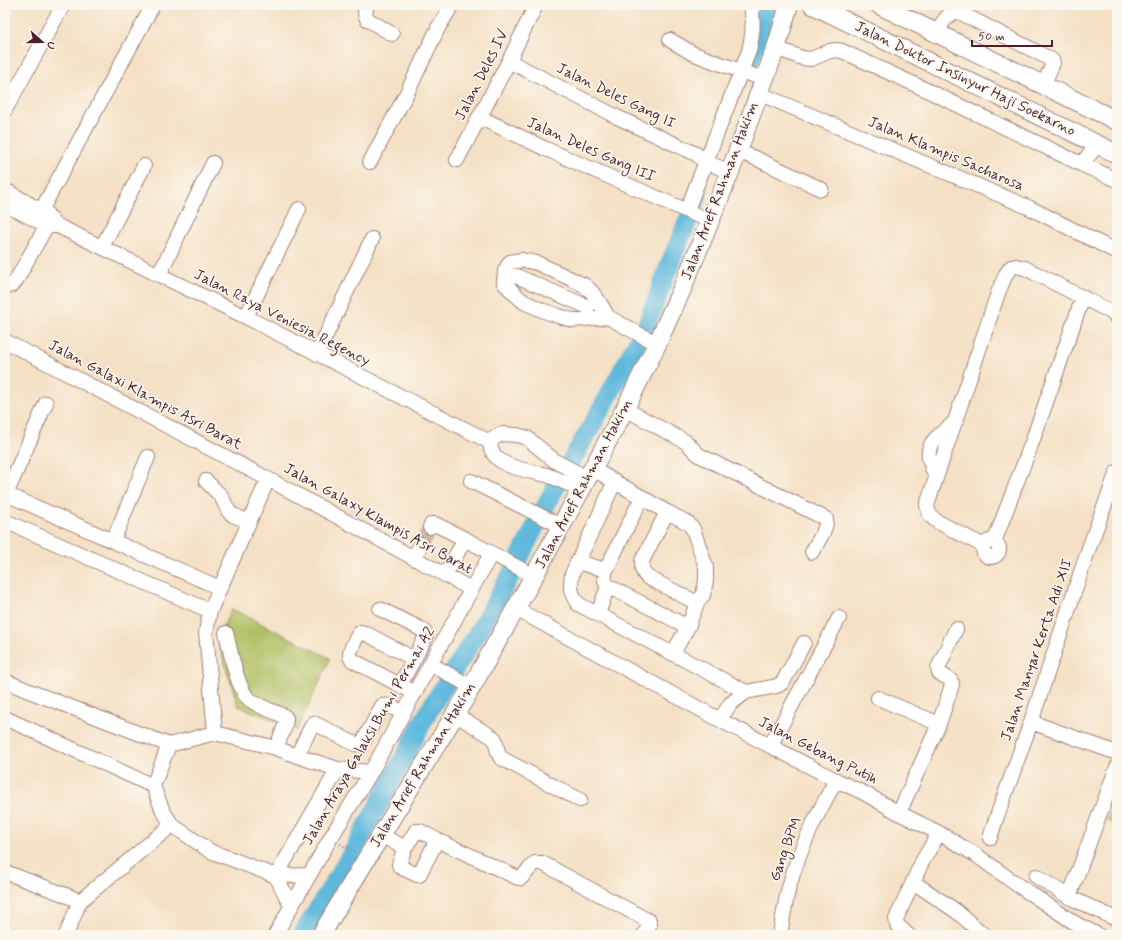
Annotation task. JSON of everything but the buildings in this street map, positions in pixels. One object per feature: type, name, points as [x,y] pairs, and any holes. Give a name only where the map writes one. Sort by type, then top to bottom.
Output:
[{"type":"main road","name":"Jalan Arief Rahman Hakim","points":[[324,934],[381,835],[456,715],[468,680],[516,609],[530,574],[548,520],[583,477],[625,409],[647,339],[682,289],[696,215],[715,166],[737,151],[760,83],[784,51],[789,5]]},
{"type":"main road","name":"Jalan Doktor Insinyur Haji Soekarno","points":[[813,5],[1117,154]]},
{"type":"main road","name":"Jalan Doktor Insinyur Haji Soekarno","points":[[879,5],[1117,121]]},
{"type":"street","points":[[5,110],[63,5]]},
{"type":"street","points":[[5,285],[9,286],[15,282],[153,5]]},
{"type":"street","points":[[368,5],[364,13],[367,19],[392,34]]},
{"type":"street","points":[[370,162],[408,91],[438,28],[452,5]]},
{"type":"street","name":"Jalan Deles IV","points":[[457,160],[509,61],[536,5]]},
{"type":"street","points":[[696,215],[715,166],[752,39],[754,21],[751,5]]},
{"type":"street","points":[[936,33],[948,15],[958,12],[1052,60],[1054,63],[1043,86]]},
{"type":"street","name":"Jalan Klampis Sacharosa","points":[[670,40],[692,53],[718,64],[743,72],[760,83],[1028,208],[1117,252]]},
{"type":"street","points":[[784,51],[802,58],[811,59],[830,51],[842,51],[1117,180]]},
{"type":"street","name":"Jalan Deles Gang II","points":[[509,61],[617,117],[696,154],[715,166]]},
{"type":"street","name":"Jalan Deles Gang III","points":[[480,117],[546,149],[696,215]]},
{"type":"street","points":[[1081,164],[1098,144]]},
{"type":"street","points":[[737,151],[821,189]]},
{"type":"street","points":[[160,275],[213,163]]},
{"type":"street","points":[[102,247],[144,166]]},
{"type":"street","name":"Jalan Raya Veniesia Regency","points":[[5,190],[47,220]]},
{"type":"street","name":"Jalan Raya Veniesia Regency","points":[[5,204],[47,220],[160,275],[490,442]]},
{"type":"street","points":[[246,318],[300,209]]},
{"type":"street","points":[[317,354],[372,239]]},
{"type":"street","points":[[522,260],[537,263],[584,285],[589,289],[590,308],[572,320],[544,311],[524,302],[504,283],[505,270],[510,262],[522,260]]},
{"type":"street","points":[[1083,297],[1031,445],[989,544],[938,522],[928,514],[927,505],[998,293],[1006,274],[1011,267],[1016,266],[1025,268],[1083,297],[1116,315]]},
{"type":"street","points":[[505,270],[590,308],[647,339]]},
{"type":"street","points":[[590,308],[608,317]]},
{"type":"street","name":"Jalan Galaxi Klampis Asri Barat","points":[[5,341],[268,479]]},
{"type":"street","points":[[46,403],[6,496],[220,588]]},
{"type":"street","points":[[625,409],[686,442],[699,455],[826,519],[825,528],[812,552]]},
{"type":"street","points":[[583,477],[551,457],[527,438],[503,434],[497,436],[490,442],[491,450],[496,457],[505,463],[564,482],[583,477],[615,481],[688,523],[693,529],[706,567],[706,581],[703,595],[673,653]]},
{"type":"street","points":[[112,541],[148,457]]},
{"type":"street","points":[[542,474],[551,457]]},
{"type":"street","name":"Jalan Manyar Kerta Adi XII","points":[[990,838],[996,817],[1031,722],[1090,545],[1117,472]]},
{"type":"street","points":[[215,733],[206,632],[210,611],[268,479]]},
{"type":"street","name":"Jalan Galaxy Klampis Asri Barat","points":[[268,479],[471,589]]},
{"type":"street","points":[[206,481],[221,496],[229,512],[249,522]]},
{"type":"street","points":[[471,481],[548,520]]},
{"type":"street","points":[[615,481],[572,574],[570,587],[572,596],[578,604],[746,692]]},
{"type":"street","points":[[642,497],[606,570],[604,577],[605,582],[608,586],[688,626]]},
{"type":"street","points":[[667,512],[642,561],[643,572],[648,577],[697,604]]},
{"type":"street","points":[[5,521],[210,611]]},
{"type":"street","points":[[430,527],[432,524],[435,524],[530,574]]},
{"type":"street","points":[[445,575],[465,539]]},
{"type":"street","points":[[414,558],[421,544]]},
{"type":"street","name":"Jalan Araya Galaksi Bumi Permai A2","points":[[275,935],[371,772],[403,713],[415,693],[438,663],[471,589],[497,557]]},
{"type":"street","points":[[577,562],[606,570]]},
{"type":"street","points":[[598,614],[608,586]]},
{"type":"street","points":[[380,609],[423,630],[426,634],[400,685]]},
{"type":"street","name":"Jalan Gebang Putih","points":[[516,609],[720,720],[939,833],[976,855],[1019,886],[1078,925],[1098,935]]},
{"type":"street","points":[[770,746],[839,618]]},
{"type":"street","points":[[898,813],[939,724],[952,685],[950,680],[938,673],[938,668],[956,629]]},
{"type":"street","points":[[414,659],[365,632],[358,634],[350,654],[350,658],[354,661],[415,693]]},
{"type":"street","points":[[226,633],[235,670],[243,691],[249,700],[286,718],[285,726],[276,748]]},
{"type":"street","points":[[720,720],[730,704],[746,692],[777,686],[783,682],[804,643]]},
{"type":"street","points":[[438,663],[468,680]]},
{"type":"street","points":[[5,681],[169,745],[215,733],[276,748],[338,769],[371,772]]},
{"type":"street","points":[[878,698],[939,724]]},
{"type":"street","points":[[296,756],[314,723],[356,744],[360,744],[364,740],[382,706],[390,706],[403,713]]},
{"type":"street","points":[[456,715],[494,738],[501,758],[580,800]]},
{"type":"street","points":[[5,718],[153,786]]},
{"type":"street","points":[[1031,722],[1117,753]]},
{"type":"street","points":[[169,745],[153,786],[163,811],[172,825],[210,851],[276,876],[309,875]]},
{"type":"street","points":[[1069,896],[1117,767]]},
{"type":"street","points":[[276,876],[338,769]]},
{"type":"street","name":"Gang BPM","points":[[780,935],[788,889],[795,868],[811,827],[836,780]]},
{"type":"street","points":[[66,935],[80,901],[172,825]]},
{"type":"street","points":[[437,840],[419,875],[400,867],[399,864],[405,848],[416,831],[420,831],[518,878],[522,878],[535,863],[542,863],[648,921],[649,926],[644,935]]},
{"type":"street","points":[[904,934],[897,925],[896,919],[923,860],[939,833]]},
{"type":"street","points":[[381,835],[405,848]]},
{"type":"street","points":[[5,872],[80,901]]},
{"type":"street","points":[[276,876],[291,906]]},
{"type":"street","points":[[1036,876],[1069,896],[1116,920]]},
{"type":"street","points":[[912,882],[956,911],[984,935]]},
{"type":"path","name":"Jalan Arief Rahman Hakim","points":[[338,844],[359,854]]},
{"type":"green space","points":[[232,609],[330,658],[297,730],[238,706],[217,638]]},
{"type":"green space","points":[[1117,791],[1117,825],[1107,821]]},
{"type":"waterway","points":[[750,61],[762,28],[767,5]]},
{"type":"waterway","points":[[302,935],[355,848],[431,707],[477,634],[514,569],[549,499],[603,406],[648,322],[670,263],[698,196]]},
{"type":"tunnel","points":[[421,544],[430,527]]}]
